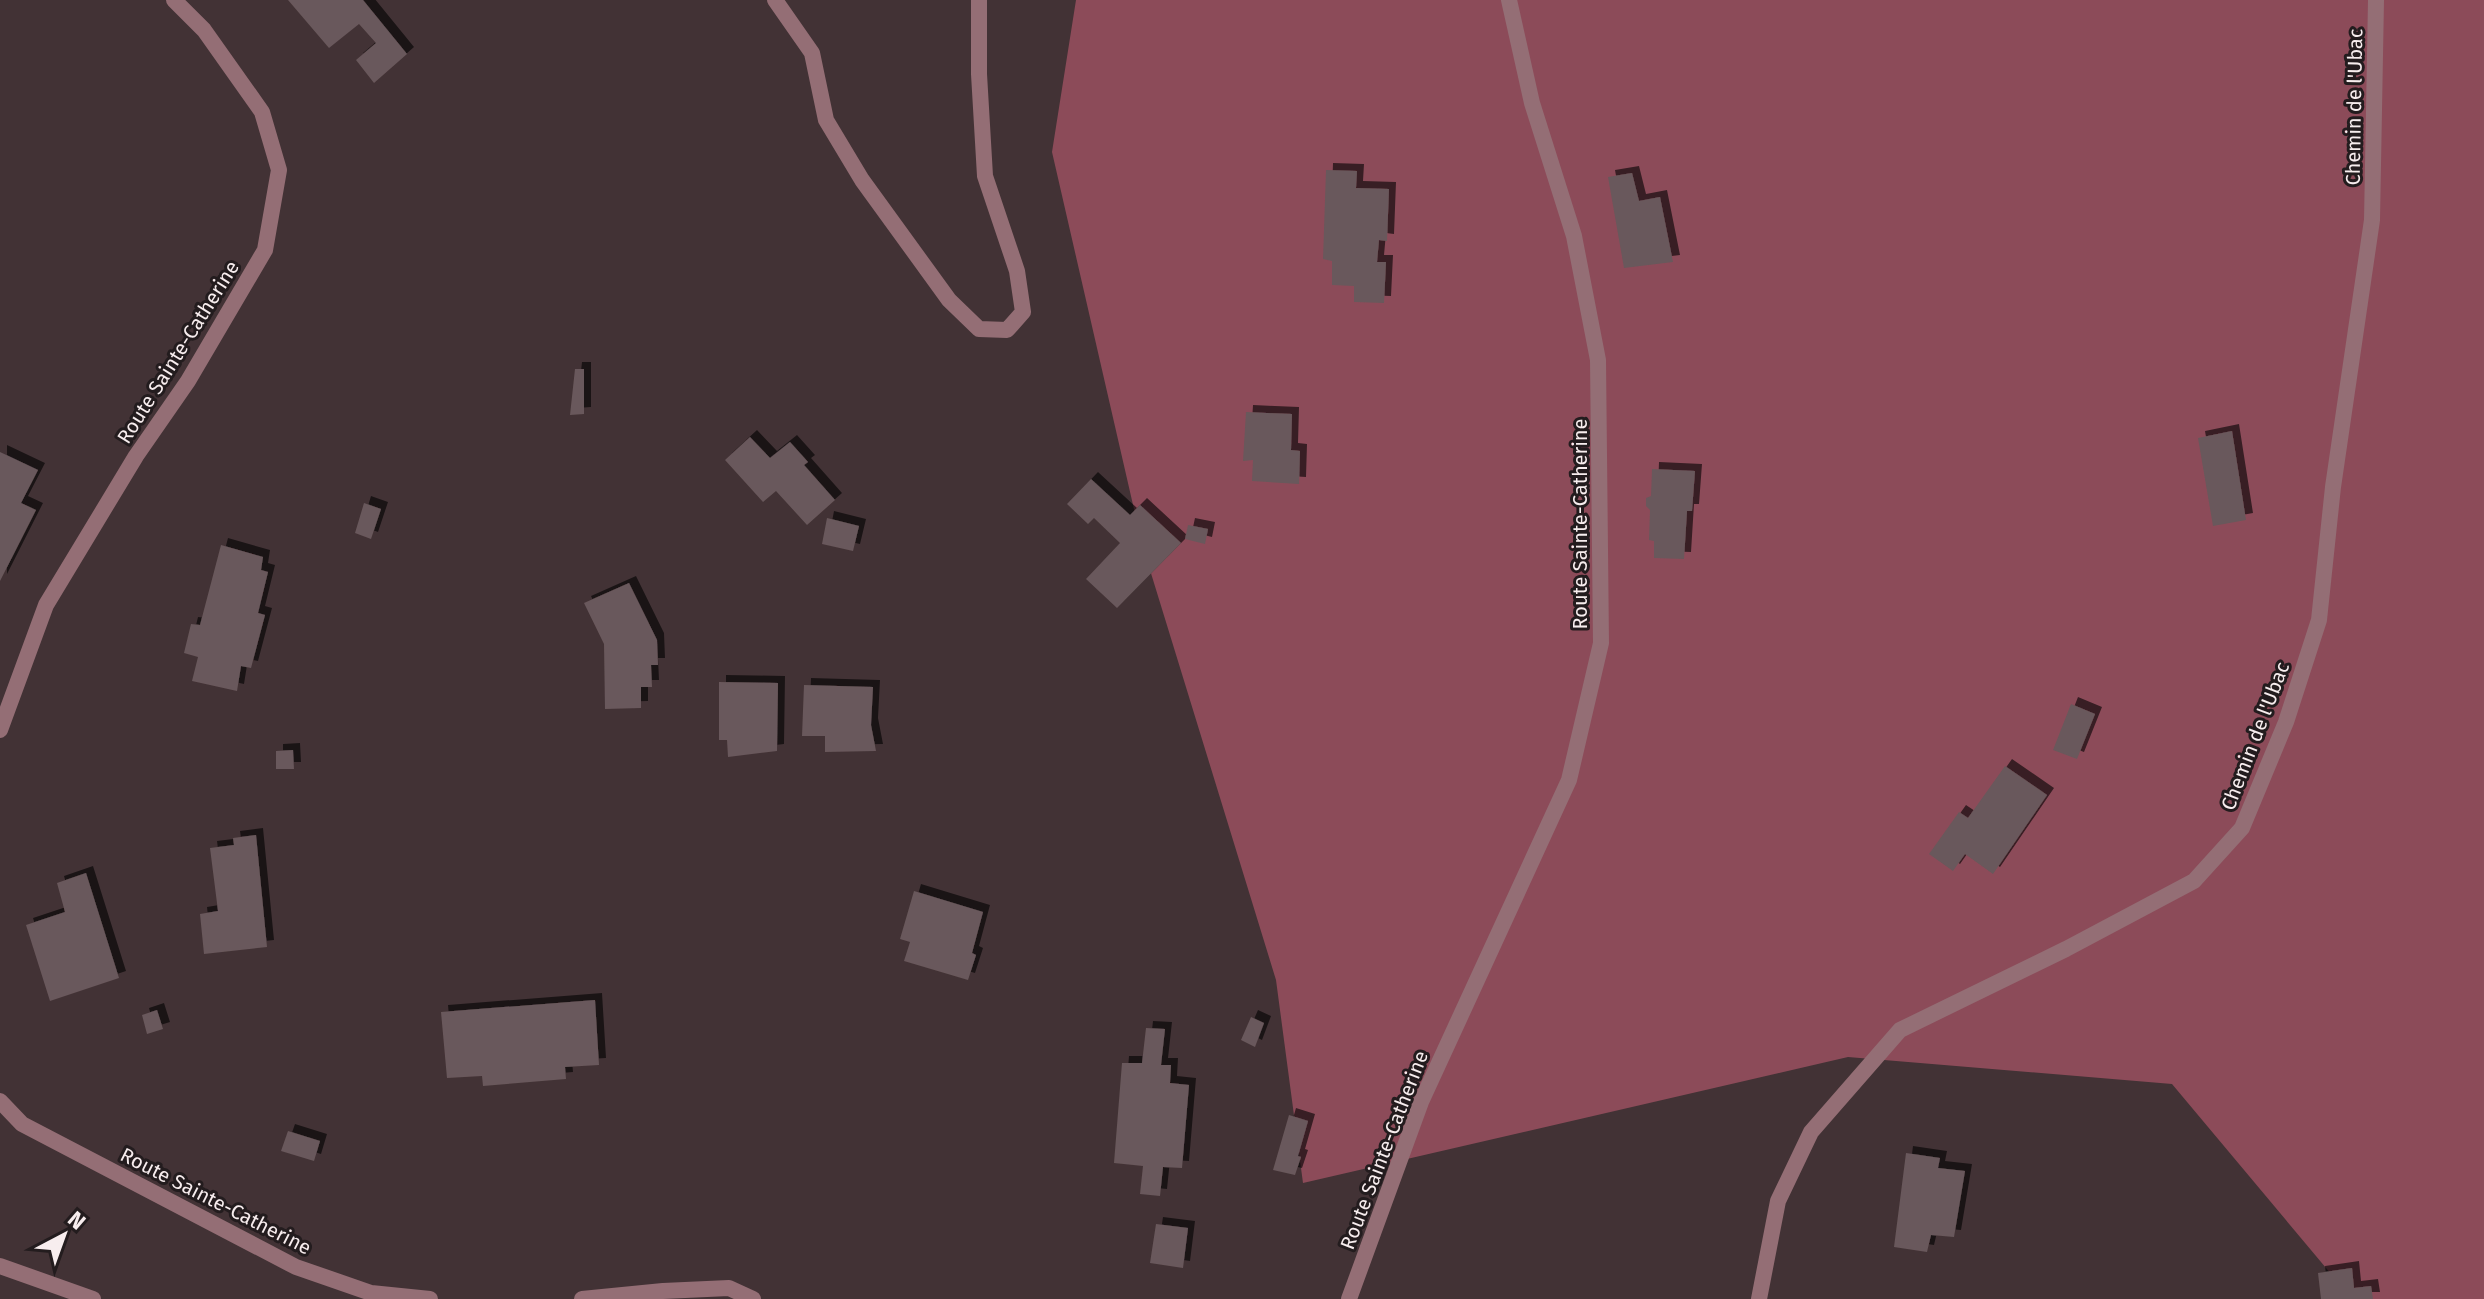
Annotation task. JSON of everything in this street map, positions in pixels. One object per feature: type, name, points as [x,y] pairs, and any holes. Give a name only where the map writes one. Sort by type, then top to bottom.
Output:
[{"type":"street","name":"Route Sainte-Catherine","points":[[0,730],[46,605],[136,456],[188,381],[265,250],[279,170],[262,112],[204,30],[174,0]]},
{"type":"street","points":[[775,0],[812,53],[826,120],[862,180],[949,300],[979,329],[1007,330],[1023,312],[1017,271],[985,176],[979,74],[979,0]]},
{"type":"street","name":"Route Sainte-Catherine","points":[[1349,1299],[1421,1102],[1569,780],[1601,643],[1598,360],[1574,236],[1532,103],[1509,0]]},
{"type":"street","name":"Chemin de l'Ubac","points":[[1759,1299],[1778,1201],[1811,1132],[1900,1030],[2066,949],[2194,881],[2242,828],[2286,722],[2319,620],[2333,487],[2372,220],[2376,0]]},
{"type":"street","name":"Route Sainte-Catherine","points":[[0,1101],[22,1124],[296,1267],[371,1293],[430,1299]]},
{"type":"street","points":[[0,1266],[93,1299]]},
{"type":"street","points":[[582,1299],[729,1288],[753,1299]]},
{"type":"shaded area","points":[[1076,0],[2484,0],[2484,1299],[2352,1299],[2172,1084],[1848,1057],[1303,1183],[1276,980],[1142,544],[1052,152]]},
{"type":"building","points":[[288,0],[363,0],[407,54],[374,83],[356,60],[376,43],[359,24],[329,48]]},
{"type":"building","points":[[1326,170],[1357,171],[1356,188],[1389,189],[1387,241],[1379,240],[1377,262],[1386,262],[1384,303],[1354,302],[1354,286],[1332,285],[1332,261],[1323,259]]},
{"type":"building","points":[[1632,173],[1639,201],[1660,197],[1673,262],[1624,268],[1608,177]]},
{"type":"building","points":[[575,369],[584,369],[584,414],[570,415]]},
{"type":"building","points":[[1246,412],[1292,414],[1291,450],[1300,451],[1299,484],[1252,481],[1253,460],[1243,461]]},
{"type":"building","points":[[2232,431],[2246,520],[2213,526],[2198,438]]},
{"type":"building","points":[[750,437],[770,458],[790,442],[808,462],[804,465],[835,500],[807,525],[776,491],[763,502],[725,460]]},
{"type":"building","points":[[0,452],[38,470],[21,503],[36,510],[0,581]]},
{"type":"building","points":[[1652,469],[1695,471],[1692,511],[1687,511],[1684,559],[1654,558],[1654,541],[1649,540],[1650,510],[1646,506],[1646,498],[1651,496]]},
{"type":"building","points":[[1091,479],[1130,515],[1140,505],[1181,543],[1117,608],[1086,579],[1120,543],[1094,518],[1088,524],[1067,504]]},
{"type":"building","points":[[364,503],[381,509],[371,539],[355,533]]},
{"type":"building","points":[[827,518],[859,526],[853,551],[822,544]]},
{"type":"building","points":[[1188,525],[1208,529],[1205,544],[1185,539]]},
{"type":"building","points":[[221,545],[263,557],[261,570],[268,572],[258,613],[265,615],[251,668],[241,666],[237,691],[192,681],[198,657],[184,653],[191,624],[200,625]]},
{"type":"building","points":[[629,583],[657,640],[658,665],[651,665],[652,687],[641,687],[641,708],[605,709],[604,644],[584,603]]},
{"type":"building","points":[[719,682],[778,683],[777,751],[728,757],[727,740],[719,740]]},
{"type":"building","points":[[804,685],[873,687],[871,725],[876,751],[825,752],[825,736],[802,736]]},
{"type":"building","points":[[2071,704],[2095,714],[2077,759],[2053,750]]},
{"type":"building","points":[[293,750],[294,769],[276,769],[276,751]]},
{"type":"building","points":[[2005,766],[2047,795],[1993,874],[1965,854],[1953,871],[1929,854],[1959,812],[1968,818]]},
{"type":"building","points":[[256,835],[267,947],[204,954],[200,914],[218,911],[210,848],[234,845],[233,838]]},
{"type":"building","points":[[86,873],[119,978],[50,1001],[26,925],[65,912],[57,883]]},
{"type":"building","points":[[914,891],[983,912],[972,953],[976,955],[968,980],[904,961],[910,942],[900,939]]},
{"type":"building","points":[[595,1000],[599,1065],[565,1067],[566,1079],[483,1086],[482,1076],[447,1078],[441,1012]]},
{"type":"building","points":[[157,1010],[163,1029],[147,1034],[142,1015]]},
{"type":"building","points":[[1251,1017],[1264,1023],[1255,1047],[1241,1040]]},
{"type":"building","points":[[1146,1028],[1165,1029],[1161,1065],[1171,1065],[1170,1083],[1189,1085],[1182,1168],[1163,1167],[1160,1196],[1140,1194],[1143,1166],[1114,1163],[1122,1063],[1142,1063]]},
{"type":"building","points":[[1289,1115],[1308,1121],[1295,1175],[1273,1170]]},
{"type":"building","points":[[288,1131],[320,1141],[314,1161],[281,1151]]},
{"type":"building","points":[[1906,1153],[1940,1158],[1938,1168],[1965,1171],[1954,1237],[1931,1235],[1927,1252],[1894,1247]]},
{"type":"building","points":[[1156,1224],[1188,1228],[1183,1268],[1150,1263]]},
{"type":"building","points":[[2352,1268],[2354,1288],[2371,1286],[2373,1299],[2321,1299],[2318,1273]]}]
